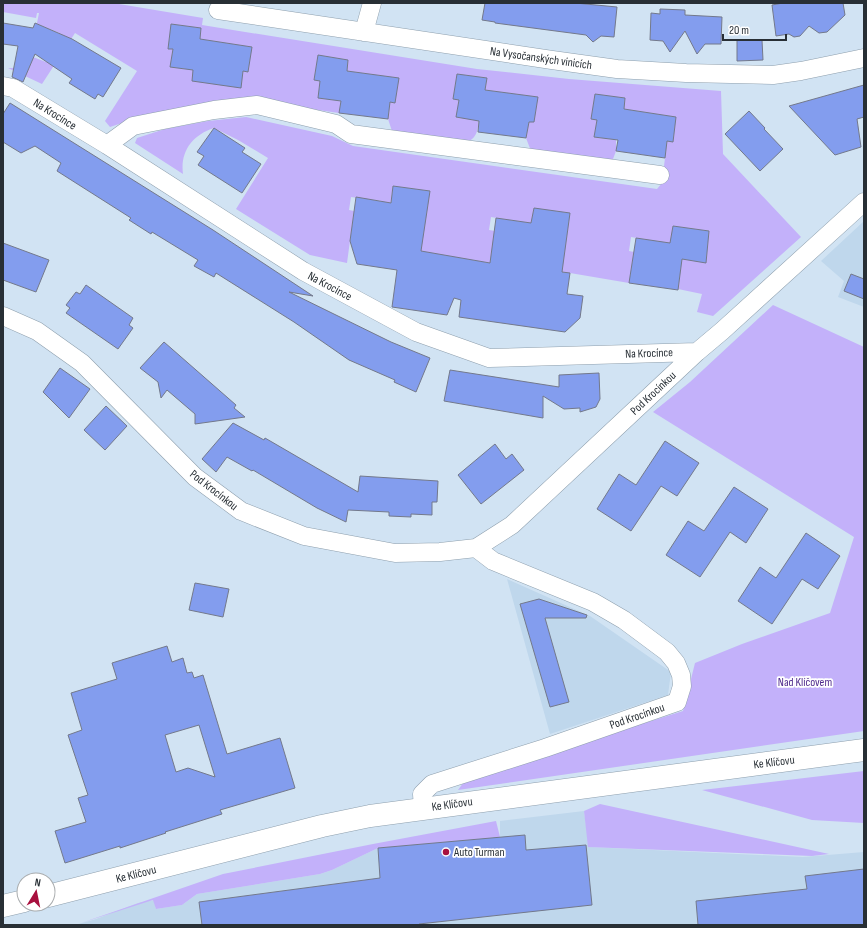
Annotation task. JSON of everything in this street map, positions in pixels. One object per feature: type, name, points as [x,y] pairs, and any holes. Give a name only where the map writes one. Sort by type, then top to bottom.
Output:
[{"type":"street","points":[[364,32],[372,3]]},
{"type":"street","name":"Na Vysočanských vinicích","points":[[218,10],[610,68],[686,73],[773,75],[801,72],[864,58]]},
{"type":"street","name":"Na Krocínce","points":[[3,86],[13,88],[107,145],[303,271],[416,332],[489,358],[697,352]]},
{"type":"street","points":[[107,145],[134,126],[214,110],[257,105],[336,124],[351,134],[660,175]]},
{"type":"street","name":"Pod Krocínkou","points":[[3,316],[36,331],[82,363],[195,477],[241,511],[304,536],[395,553],[440,552],[476,548],[512,525],[697,352],[864,202]]},
{"type":"street","name":"Pod Krocínkou","points":[[422,808],[422,794],[432,784],[545,748],[678,702],[682,686],[681,675],[676,663],[667,652],[624,620],[593,602],[493,561],[476,548]]},
{"type":"street","name":"Ke Klíčovu","points":[[56,894],[322,826],[370,816],[864,750]]},
{"type":"street","points":[[3,906],[16,903]]},
{"type":"shaded area","points":[[864,221],[864,307],[838,297],[844,281],[821,261]]},
{"type":"shaded area","points":[[507,579],[590,616],[671,672],[668,695],[550,734]]},
{"type":"shaded area","points":[[584,811],[589,847],[803,857],[864,852],[864,925],[75,925],[96,919],[138,903],[154,900],[156,909],[182,905],[197,894],[320,874],[332,870],[378,848],[500,837],[500,821]]},
{"type":"green space","points":[[3,3],[113,3],[203,18],[202,25],[477,69],[569,79],[721,91],[723,154],[801,237],[713,316],[697,312],[702,294],[678,289],[682,259],[706,262],[709,231],[673,226],[669,255],[660,242],[631,237],[629,251],[634,252],[629,283],[570,273],[538,270],[544,239],[566,242],[570,213],[534,209],[529,235],[521,222],[491,217],[489,230],[495,231],[490,263],[398,249],[425,221],[430,191],[393,186],[389,214],[381,201],[351,197],[349,210],[354,211],[347,263],[310,255],[236,209],[268,158],[214,128],[199,135],[189,145],[183,159],[183,174],[135,143],[137,138],[165,129],[208,121],[246,117],[332,136],[353,146],[657,189],[662,183],[667,141],[673,141],[676,117],[624,109],[625,98],[595,94],[591,119],[597,120],[594,137],[616,140],[616,151],[613,159],[604,163],[531,151],[526,138],[529,122],[534,122],[537,97],[485,90],[487,78],[457,74],[453,99],[459,100],[456,117],[479,120],[477,131],[472,139],[466,143],[392,131],[388,119],[390,102],[395,102],[398,78],[347,71],[348,60],[318,55],[314,80],[320,81],[318,98],[341,101],[339,113],[304,108],[152,113],[110,127],[105,121],[137,71],[75,33],[42,84],[8,68],[14,68],[33,57],[46,62],[59,33],[35,23],[37,23],[39,13],[37,13],[36,18],[3,12]],"holes":[[[171,24],[201,28],[200,39],[251,47],[248,72],[243,71],[241,87],[193,70],[170,67],[173,49],[168,49]]]},
{"type":"green space","name":"Nad Klíčovem","points":[[773,305],[864,347],[864,731],[458,790],[466,779],[683,711],[695,663],[742,644],[830,613],[854,537],[653,412],[690,382]]},
{"type":"green space","points":[[864,771],[864,823],[812,820],[702,790]]},
{"type":"green space","points":[[600,804],[829,854],[812,856],[588,847],[584,811]]},
{"type":"green space","points":[[496,821],[500,837],[378,848],[332,870],[320,874],[197,894],[182,905],[156,909],[153,900],[81,923],[223,874]]},
{"type":"building","points":[[485,3],[575,3],[617,7],[614,37],[601,36],[593,42],[586,35],[482,20]]},
{"type":"building","points":[[783,3],[843,3],[845,15],[827,32],[819,33],[809,26],[800,36],[794,37],[789,34],[776,36],[772,5]]},
{"type":"building","points":[[660,9],[685,10],[685,15],[722,17],[721,44],[705,44],[697,54],[685,31],[670,52],[663,41],[650,40],[651,13],[660,14]]},
{"type":"building","points":[[3,23],[33,28],[35,23],[72,39],[121,68],[103,97],[98,94],[95,99],[69,83],[72,79],[35,54],[23,82],[12,77],[18,46],[3,44]]},
{"type":"building","points":[[171,24],[201,28],[200,39],[252,47],[248,72],[243,71],[241,88],[192,81],[193,70],[170,67],[173,49],[168,49]]},
{"type":"building","points":[[737,40],[762,40],[763,60],[737,61]]},
{"type":"building","points":[[318,55],[348,60],[347,71],[399,78],[395,103],[390,102],[388,119],[339,113],[341,101],[318,98],[320,81],[314,80]]},
{"type":"building","points":[[457,74],[487,78],[485,90],[538,97],[534,122],[529,122],[526,138],[478,132],[479,121],[456,117],[459,100],[453,99]]},
{"type":"building","points":[[864,85],[864,117],[857,119],[861,147],[835,155],[789,106]]},
{"type":"building","points":[[595,94],[625,98],[624,109],[676,117],[673,142],[667,141],[665,158],[616,151],[618,140],[594,137],[597,120],[591,119]]},
{"type":"building","points":[[10,103],[213,230],[313,296],[289,292],[391,342],[430,358],[416,392],[394,382],[395,380],[349,360],[294,322],[216,273],[214,277],[194,266],[198,260],[152,232],[151,234],[129,220],[131,218],[57,171],[61,163],[35,146],[21,153],[3,142],[3,114]]},
{"type":"building","points":[[749,111],[783,149],[760,171],[725,134]]},
{"type":"building","points":[[214,128],[245,148],[242,152],[261,164],[242,193],[198,165],[204,156],[197,152]]},
{"type":"building","points":[[393,186],[430,191],[421,251],[490,263],[496,218],[531,223],[534,208],[570,213],[562,272],[570,273],[567,294],[583,296],[580,318],[565,332],[459,317],[461,300],[454,298],[447,315],[392,307],[397,270],[357,264],[350,241],[356,197],[391,203]]},
{"type":"building","points":[[673,226],[709,231],[706,263],[682,259],[678,290],[629,283],[636,238],[670,243]]},
{"type":"building","points":[[3,243],[49,260],[36,292],[3,280]]},
{"type":"building","points":[[851,274],[864,279],[864,299],[844,291]]},
{"type":"building","points":[[86,285],[133,318],[129,325],[133,328],[118,349],[66,313],[70,308],[66,305],[76,292],[80,294]]},
{"type":"building","points":[[164,342],[236,405],[234,408],[245,417],[195,424],[195,414],[167,390],[161,398],[158,382],[140,368]]},
{"type":"building","points":[[60,368],[90,389],[69,418],[43,392]]},
{"type":"building","points":[[450,370],[559,387],[559,375],[599,373],[600,399],[596,407],[580,412],[580,408],[564,409],[543,396],[543,418],[444,401]]},
{"type":"building","points":[[106,406],[127,426],[105,450],[84,430]]},
{"type":"building","points":[[233,423],[264,440],[265,438],[358,492],[360,476],[438,481],[437,502],[432,502],[432,515],[411,514],[411,517],[389,516],[389,512],[348,510],[346,522],[317,508],[253,470],[252,471],[227,457],[216,472],[202,459]]},
{"type":"building","points":[[665,441],[699,463],[677,496],[661,486],[631,531],[597,509],[619,474],[636,485]]},
{"type":"building","points":[[495,444],[506,459],[512,454],[524,470],[481,504],[458,475]]},
{"type":"building","points":[[734,487],[768,509],[746,543],[730,532],[700,577],[666,555],[688,521],[704,531]]},
{"type":"building","points":[[806,533],[840,556],[818,589],[802,579],[772,624],[738,601],[760,567],[776,578]]},
{"type":"building","points":[[195,583],[229,589],[223,617],[189,610]]},
{"type":"building","points":[[539,599],[587,615],[586,618],[545,618],[569,702],[550,707],[520,604]]},
{"type":"building","points":[[167,646],[172,662],[183,658],[187,673],[192,672],[194,678],[203,675],[227,754],[280,738],[295,788],[220,810],[222,814],[120,848],[120,846],[65,863],[55,831],[86,822],[78,798],[88,795],[68,735],[82,730],[71,693],[117,679],[112,663]],"holes":[[[199,725],[215,777],[188,768],[176,772],[165,735]]]},
{"type":"building","points":[[525,835],[526,850],[586,845],[592,905],[419,925],[202,925],[199,902],[380,878],[378,848]]},
{"type":"building","points":[[864,869],[864,925],[698,925],[696,901],[807,889],[805,876]]},
{"type":"place","name":"Auto Turman","points":[[446,852]]}]
